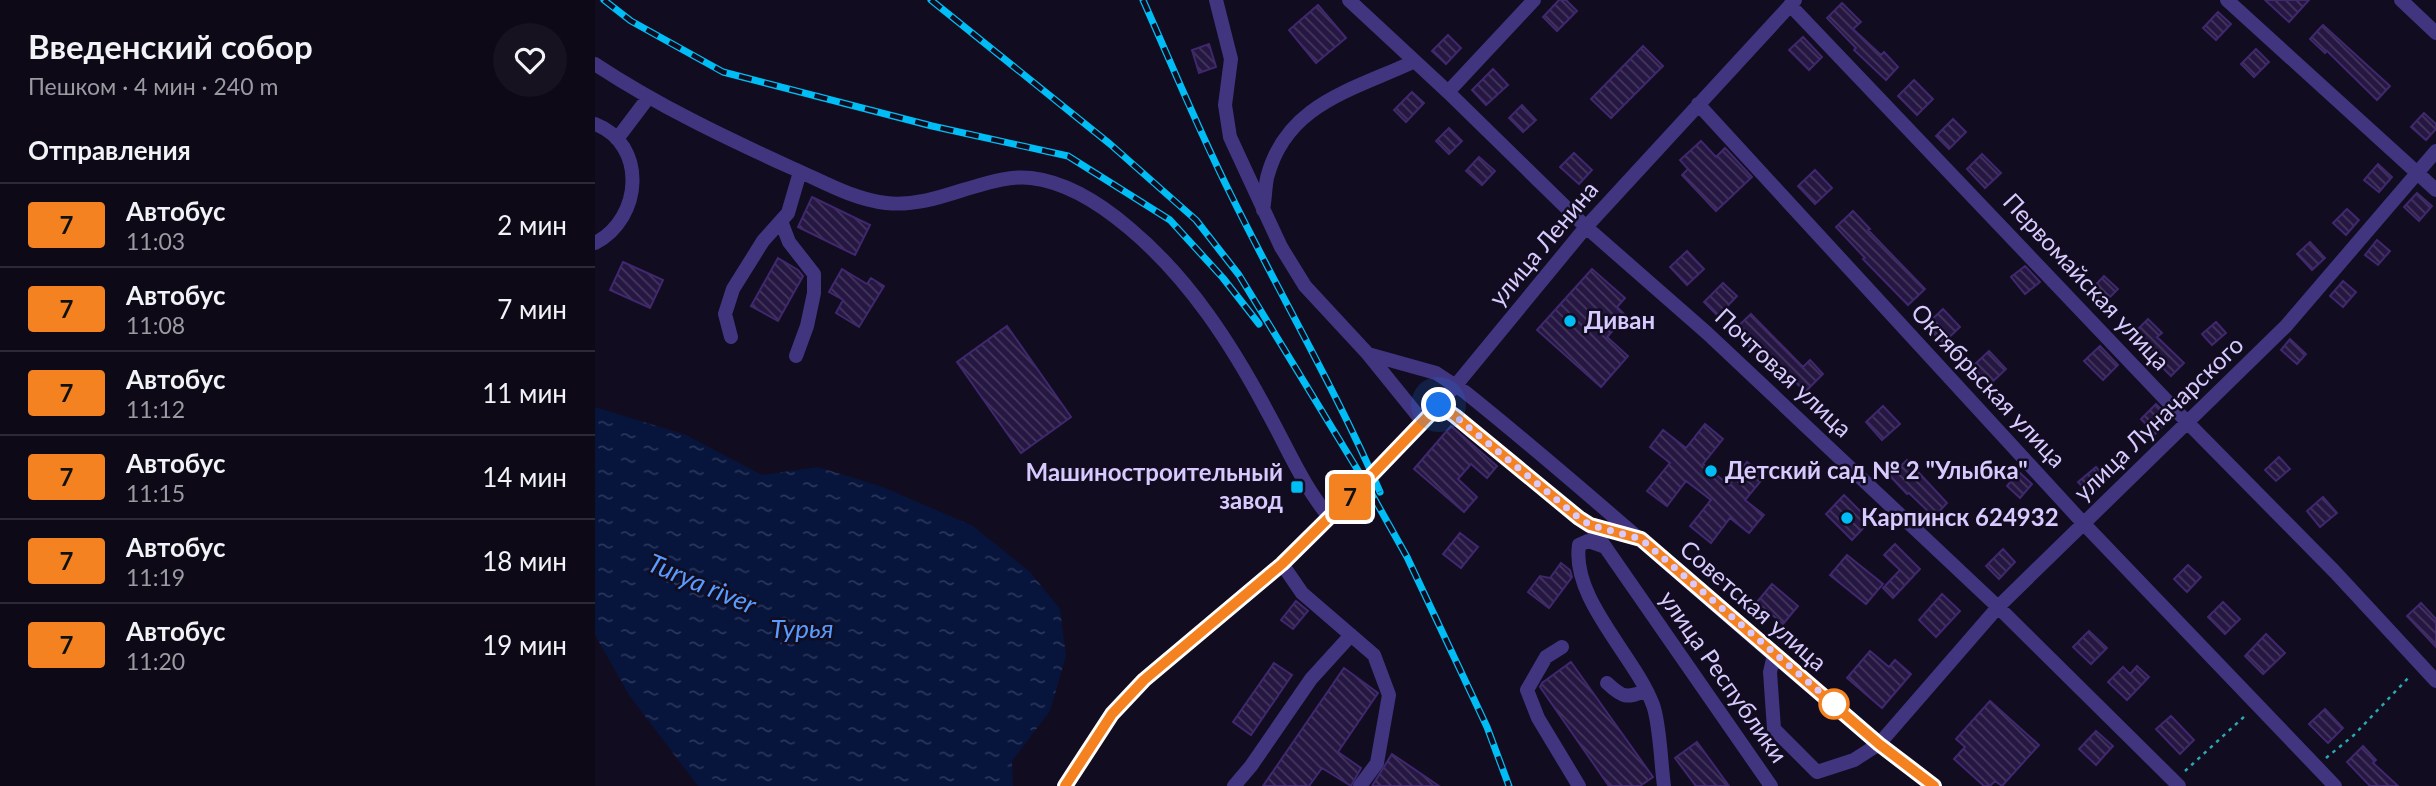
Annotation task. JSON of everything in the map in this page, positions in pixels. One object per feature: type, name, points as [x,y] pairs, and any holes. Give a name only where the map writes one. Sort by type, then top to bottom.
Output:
[{"type":"street","points":[[1216,0],[1231,59],[1226,105],[1230,137],[1263,211],[1305,286],[1368,354],[1423,422]]},
{"type":"street","name":"Почтовая улица","points":[[1349,0],[1586,227],[1707,333],[1998,607],[2174,784]]},
{"type":"street","points":[[1448,92],[1534,0]]},
{"type":"street","points":[[2227,0],[2436,190]]},
{"type":"street","points":[[2401,0],[2436,33]]},
{"type":"street","name":"улица Ленина","points":[[1065,786],[1112,714],[1144,680],[1282,564],[1439,405],[1586,227],[1792,2]]},
{"type":"street","name":"Первомайская улица","points":[[1792,2],[2188,423],[2335,572],[2436,681]]},
{"type":"street","points":[[1263,211],[1268,177],[1283,140],[1301,118],[1334,95],[1415,61]]},
{"type":"street","points":[[595,64],[648,97],[744,146],[855,196],[885,203],[907,204],[932,200],[1002,179],[1029,177],[1061,185],[1087,199],[1128,227],[1172,269],[1203,307],[1253,385],[1303,483],[1329,518]]},
{"type":"street","points":[[617,139],[648,97]]},
{"type":"street","name":"Октябрьская улица","points":[[1698,104],[2084,524],[2336,786]]},
{"type":"street","points":[[595,124],[617,139],[629,158],[633,179],[631,201],[622,221],[607,237],[595,243]]},
{"type":"street","name":"улица Луначарского","points":[[1774,655],[1770,672],[1774,729],[1817,772],[1854,760],[1879,744],[1998,607],[2286,326],[2436,151]]},
{"type":"street","points":[[731,337],[725,314],[733,289],[763,241],[788,213],[800,172]]},
{"type":"street","points":[[781,221],[789,242],[814,274],[814,293],[796,356]]},
{"type":"street","name":"Советская улица","points":[[1368,354],[1436,373],[1456,385],[1641,539],[1879,744],[1934,786]]},
{"type":"street","name":"Советская улица","points":[[1439,405],[1590,525],[1641,539]]},
{"type":"street","name":"улица Республики","points":[[1590,525],[1771,786]]},
{"type":"street","points":[[1605,547],[1588,541],[1579,545],[1578,557],[1597,613],[1635,668],[1654,707],[1664,786]]},
{"type":"street","points":[[1282,564],[1302,593],[1374,655],[1389,695],[1377,763],[1360,786]]},
{"type":"street","points":[[1234,786],[1251,766],[1311,679],[1351,635]]},
{"type":"street","points":[[1562,647],[1546,657],[1527,690],[1538,718],[1579,786]]},
{"type":"street","points":[[1607,683],[1617,693],[1628,697],[1646,691]]},
{"type":"path","points":[[2317,766],[2354,735],[2421,665]]},
{"type":"path","points":[[2174,784],[2257,705]]},
{"type":"water","name":"Турья","points":[[595,407],[686,435],[762,475],[818,467],[883,487],[973,526],[1030,572],[1060,609],[1066,656],[1050,711],[1012,761],[1013,786],[698,786],[629,695],[595,635]]},
{"type":"building","points":[[1559,0],[1566,0],[1577,11],[1557,31],[1543,17]]},
{"type":"building","points":[[2265,0],[2309,0],[2289,22]]},
{"type":"building","points":[[1842,3],[1861,22],[1853,29],[1881,55],[1884,52],[1898,67],[1886,80],[1854,50],[1856,48],[1827,18]]},
{"type":"building","points":[[1318,5],[1346,38],[1316,63],[1289,30]]},
{"type":"building","points":[[2218,12],[2231,24],[2216,40],[2203,28]]},
{"type":"building","points":[[2323,25],[2390,86],[2377,100],[2327,51],[2325,53],[2310,39]]},
{"type":"building","points":[[1448,35],[1461,48],[1446,64],[1432,51]]},
{"type":"building","points":[[1803,37],[1822,57],[1809,70],[1789,50]]},
{"type":"building","points":[[1209,44],[1216,67],[1199,73],[1192,50]]},
{"type":"building","points":[[1643,46],[1663,66],[1611,118],[1591,99]]},
{"type":"building","points":[[2256,49],[2269,62],[2254,77],[2241,64]]},
{"type":"building","points":[[1493,69],[1508,85],[1486,105],[1472,90]]},
{"type":"building","points":[[1914,80],[1933,99],[1917,115],[1898,96]]},
{"type":"building","points":[[1412,92],[1424,103],[1406,122],[1394,110]]},
{"type":"building","points":[[1522,105],[1536,120],[1523,132],[1509,118]]},
{"type":"building","points":[[2424,113],[2436,124],[2436,129],[2426,140],[2411,127]]},
{"type":"building","points":[[1953,119],[1966,132],[1949,149],[1936,136]]},
{"type":"building","points":[[1449,128],[1462,141],[1449,154],[1436,141]]},
{"type":"building","points":[[1701,141],[1716,157],[1725,148],[1752,177],[1716,211],[1682,175],[1688,169],[1680,160]]},
{"type":"building","points":[[1574,153],[1592,170],[1579,184],[1560,167]]},
{"type":"building","points":[[1982,154],[2001,173],[1985,188],[1967,169]]},
{"type":"building","points":[[1479,157],[1495,171],[1482,185],[1466,171]]},
{"type":"building","points":[[2378,164],[2392,177],[2379,192],[2364,180]]},
{"type":"building","points":[[1815,170],[1832,188],[1815,204],[1798,186]]},
{"type":"building","points":[[2417,193],[2432,206],[2419,221],[2404,207]]},
{"type":"building","points":[[812,197],[870,225],[855,255],[798,227]]},
{"type":"building","points":[[2347,209],[2359,220],[2346,235],[2333,223]]},
{"type":"building","points":[[1853,211],[1925,289],[1908,305],[1836,227]]},
{"type":"building","points":[[2377,240],[2390,251],[2378,265],[2365,255]]},
{"type":"building","points":[[2310,242],[2325,258],[2312,270],[2297,254]]},
{"type":"building","points":[[1687,251],[1704,269],[1687,285],[1670,267]]},
{"type":"building","points":[[778,258],[803,276],[778,321],[751,306]]},
{"type":"building","points":[[623,262],[663,280],[650,308],[610,290]]},
{"type":"building","points":[[2025,266],[2040,282],[2025,294],[2011,277]]},
{"type":"building","points":[[842,269],[867,284],[871,278],[884,286],[859,327],[836,313],[843,300],[829,292]]},
{"type":"building","points":[[1592,269],[1625,298],[1617,307],[1626,316],[1607,337],[1628,356],[1601,387],[1537,330]]},
{"type":"building","points":[[2104,276],[2118,289],[2101,306],[2088,293]]},
{"type":"building","points":[[2343,281],[2356,292],[2343,307],[2330,296]]},
{"type":"building","points":[[1723,283],[1737,296],[1718,316],[1704,302]]},
{"type":"building","points":[[1943,309],[1960,327],[1943,343],[1926,325]]},
{"type":"building","points":[[1751,314],[1803,367],[1810,360],[1823,374],[1805,392],[1781,367],[1778,370],[1753,346],[1750,348],[1734,330]]},
{"type":"building","points":[[2148,319],[2162,333],[2157,337],[2184,363],[2171,376],[2131,336]]},
{"type":"building","points":[[2216,322],[2226,333],[2212,345],[2202,334]]},
{"type":"building","points":[[1007,326],[1071,417],[1021,453],[957,362]]},
{"type":"building","points":[[2290,339],[2306,354],[2297,364],[2281,350]]},
{"type":"building","points":[[2100,346],[2118,365],[2103,380],[2084,361]]},
{"type":"building","points":[[1989,351],[2006,369],[1989,385],[1972,367]]},
{"type":"building","points":[[2156,404],[2171,419],[2155,434],[2141,419]]},
{"type":"building","points":[[1883,406],[1900,424],[1882,440],[1866,422]]},
{"type":"building","points":[[1705,424],[1723,439],[1703,464],[1729,485],[1747,462],[1765,476],[1745,500],[1764,515],[1749,533],[1730,518],[1711,543],[1690,526],[1711,500],[1686,481],[1667,506],[1647,491],[1670,463],[1650,447],[1663,430],[1686,448]]},
{"type":"building","points":[[1451,426],[1497,466],[1487,478],[1471,464],[1458,479],[1477,497],[1464,512],[1414,469]]},
{"type":"building","points":[[2279,457],[2290,469],[2276,481],[2265,470]]},
{"type":"building","points":[[1907,460],[1947,503],[1934,517],[1890,476]]},
{"type":"building","points":[[2096,467],[2107,479],[2090,495],[2078,482]]},
{"type":"building","points":[[2019,472],[2032,484],[2020,498],[2007,486]]},
{"type":"building","points":[[1844,495],[1870,521],[1852,540],[1826,514]]},
{"type":"building","points":[[2323,497],[2337,513],[2320,527],[2307,511]]},
{"type":"building","points":[[1460,533],[1478,547],[1461,568],[1443,554]]},
{"type":"building","points":[[1895,544],[1920,569],[1893,598],[1883,588],[1900,570],[1884,555]]},
{"type":"building","points":[[2003,549],[2015,562],[1999,579],[1986,566]]},
{"type":"building","points":[[1847,555],[1883,584],[1866,604],[1830,575]]},
{"type":"building","points":[[1561,563],[1570,570],[1572,577],[1549,608],[1528,592],[1540,576],[1550,578]]},
{"type":"building","points":[[2188,565],[2201,577],[2187,592],[2174,579]]},
{"type":"building","points":[[1772,584],[1798,606],[1783,624],[1757,602]]},
{"type":"building","points":[[1942,594],[1960,611],[1936,637],[1919,620]]},
{"type":"building","points":[[1296,601],[1308,611],[1293,629],[1281,620]]},
{"type":"building","points":[[2223,602],[2240,619],[2225,634],[2208,617]]},
{"type":"building","points":[[2421,603],[2436,619],[2436,647],[2407,616]]},
{"type":"building","points":[[2089,631],[2107,648],[2091,664],[2073,647]]},
{"type":"building","points":[[2266,634],[2285,653],[2263,674],[2245,656]]},
{"type":"building","points":[[1870,651],[1889,667],[1895,660],[1911,674],[1882,708],[1847,678]]},
{"type":"building","points":[[1571,662],[1653,777],[1640,786],[1609,786],[1540,687]]},
{"type":"building","points":[[1274,663],[1292,675],[1251,735],[1233,722]]},
{"type":"building","points":[[2137,666],[2149,677],[2127,700],[2108,682],[2123,667],[2130,674]]},
{"type":"building","points":[[1344,668],[1378,693],[1338,752],[1361,768],[1351,786],[1322,768],[1309,786],[1263,786]]},
{"type":"building","points":[[1990,701],[2039,745],[2002,786],[1995,781],[1990,786],[1984,786],[1954,759],[1965,747],[1956,739]]},
{"type":"building","points":[[2325,709],[2343,728],[2328,743],[2309,724]]},
{"type":"building","points":[[2171,716],[2194,740],[2180,754],[2156,729]]},
{"type":"building","points":[[2096,731],[2113,746],[2096,765],[2079,749]]},
{"type":"building","points":[[1697,742],[1729,786],[1696,786],[1675,758]]},
{"type":"building","points":[[2363,746],[2376,760],[2373,763],[2398,786],[2370,786],[2347,762]]},
{"type":"building","points":[[1392,754],[1439,786],[1372,786]]},
{"type":"railway","points":[[604,0],[631,21],[723,72],[932,126],[1068,156],[1170,220],[1223,278],[1259,324]]},
{"type":"railway","points":[[931,0],[1110,144],[1196,220],[1239,275],[1365,482],[1407,557],[1487,727],[1509,786]]},
{"type":"railway","points":[[1143,0],[1219,171],[1345,417],[1380,492]]},
{"type":"bus line","name":"7","points":[[1065,786],[1112,714],[1144,680],[1282,564],[1439,405],[1579,518],[1590,525],[1641,539],[1879,744],[1934,786]]},
{"type":"place","name":"Диван","points":[[1570,321]]},
{"type":"place","name":"Детский сад № 2 \"Улыбка\"","points":[[1711,471]]},
{"type":"place","name":"Машиностроительный завод","points":[[1297,487]]},
{"type":"place","name":"Карпинск 624932","points":[[1847,518]]},
{"type":"route","points":[[1439,405],[1579,518],[1590,525],[1641,539],[1834,704]]},
{"type":"water label","name":"Turya river","points":[[702,584]]}]
